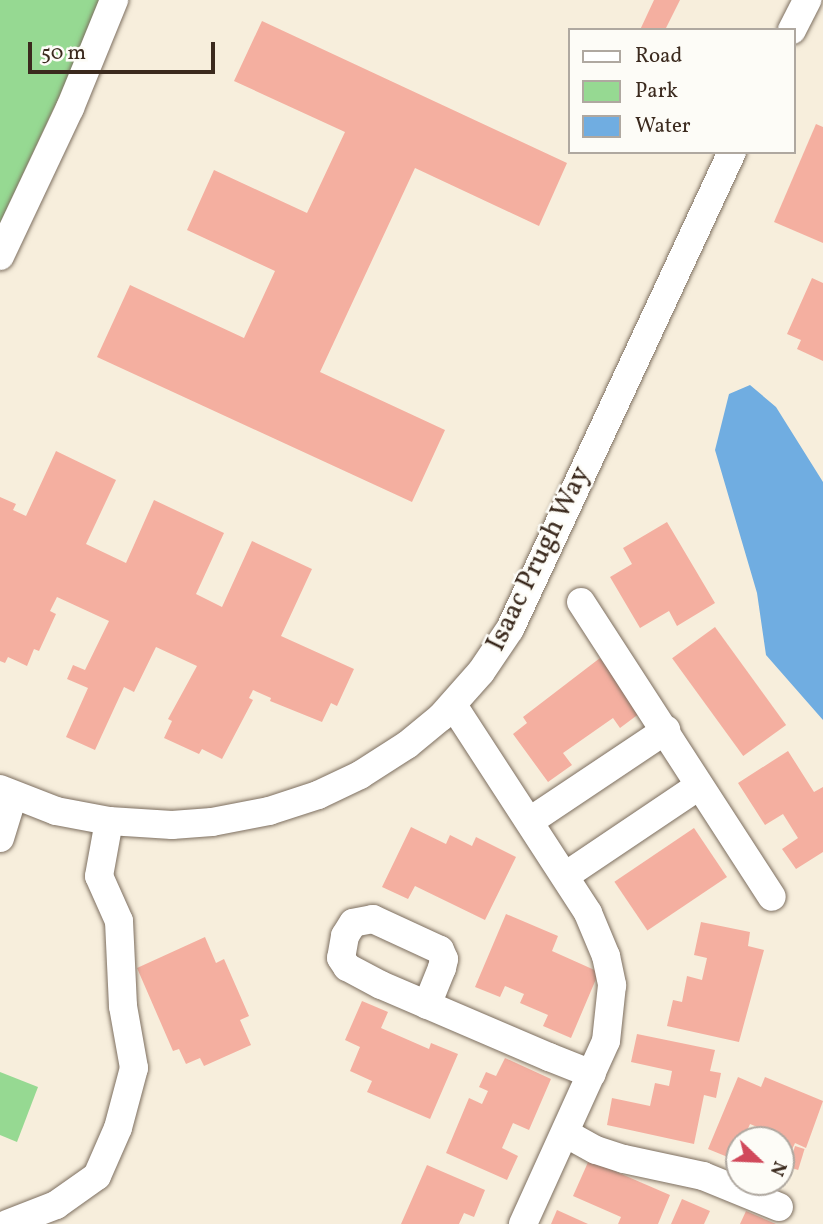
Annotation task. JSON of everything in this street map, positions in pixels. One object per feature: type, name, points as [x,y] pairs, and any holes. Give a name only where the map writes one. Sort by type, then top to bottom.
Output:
[{"type":"street","points":[[0,256],[70,108],[114,0]]},
{"type":"street","points":[[793,28],[807,0]]},
{"type":"street","name":"Isaac Prugh Way","points":[[6,793],[56,811],[109,821],[172,825],[212,822],[269,811],[318,795],[360,775],[407,745],[453,705],[481,672],[510,629],[731,154]]},
{"type":"street","points":[[581,603],[772,897]]},
{"type":"street","points":[[453,705],[588,913],[606,956],[612,985],[611,1015],[606,1041],[523,1224]]},
{"type":"street","points":[[530,821],[666,730]]},
{"type":"street","points":[[565,876],[699,786]]},
{"type":"street","points":[[0,838],[6,793]]},
{"type":"street","points":[[7,1224],[56,1205],[97,1176],[118,1128],[134,1068],[123,1006],[119,921],[99,876],[109,821]]},
{"type":"street","points":[[427,1005],[592,1074]]},
{"type":"street","points":[[565,1133],[596,1150],[624,1159],[704,1175],[779,1207]]},
{"type":"green space","points":[[0,0],[100,0],[81,50],[0,223]]},
{"type":"green space","points":[[0,1072],[38,1087],[17,1142],[0,1135]]},
{"type":"water","points":[[750,385],[776,407],[823,482],[823,720],[766,655],[757,593],[715,450],[729,394]]},
{"type":"building","points":[[654,0],[680,0],[666,28],[641,28]]},
{"type":"building","points":[[262,21],[567,163],[539,226],[415,168],[320,372],[445,430],[412,502],[97,357],[130,285],[244,338],[275,271],[187,230],[214,170],[307,213],[345,132],[234,81]]},
{"type":"building","points":[[816,124],[823,127],[823,243],[774,222]]},
{"type":"building","points":[[812,278],[823,283],[823,361],[797,349],[801,340],[787,334]]},
{"type":"building","points":[[56,451],[116,480],[86,544],[126,563],[154,500],[224,533],[196,594],[222,607],[252,541],[312,569],[281,636],[354,669],[337,706],[331,703],[322,722],[270,701],[271,698],[253,690],[249,698],[253,700],[222,759],[202,749],[199,754],[164,738],[172,721],[168,719],[197,666],[156,647],[134,692],[124,687],[95,750],[66,737],[88,688],[67,679],[73,665],[85,670],[109,621],[57,597],[50,611],[56,614],[39,651],[34,649],[27,666],[8,657],[5,663],[0,661],[0,497],[16,504],[13,510],[26,516]]},
{"type":"building","points":[[667,522],[715,603],[677,626],[669,611],[640,628],[610,577],[632,564],[623,548]]},
{"type":"building","points":[[715,627],[786,725],[743,756],[672,658]]},
{"type":"building","points":[[600,658],[640,713],[620,728],[613,718],[563,753],[572,765],[548,782],[513,734],[527,723],[523,717]]},
{"type":"building","points":[[788,751],[814,792],[823,787],[823,852],[796,869],[782,849],[798,838],[783,814],[765,825],[738,783]]},
{"type":"building","points":[[411,827],[446,844],[450,835],[472,846],[476,837],[516,857],[485,920],[415,886],[408,899],[382,887]]},
{"type":"building","points":[[694,828],[727,877],[647,931],[614,882]]},
{"type":"building","points":[[506,914],[558,936],[552,951],[599,972],[571,1038],[543,1026],[548,1015],[520,1003],[524,994],[505,986],[500,997],[475,987]]},
{"type":"building","points":[[701,922],[750,932],[748,946],[764,950],[739,1042],[667,1026],[673,1000],[682,1002],[687,976],[702,980],[707,958],[694,955]]},
{"type":"building","points":[[205,937],[216,963],[224,959],[249,1016],[240,1020],[251,1045],[204,1066],[200,1058],[186,1064],[179,1049],[173,1051],[137,968]]},
{"type":"building","points":[[362,1001],[388,1012],[381,1028],[429,1049],[431,1043],[458,1054],[430,1119],[367,1092],[372,1081],[350,1071],[360,1047],[345,1040]]},
{"type":"building","points":[[637,1034],[715,1050],[710,1071],[721,1073],[716,1098],[704,1095],[694,1144],[607,1125],[612,1098],[650,1106],[655,1083],[669,1086],[672,1071],[631,1062]]},
{"type":"building","points":[[505,1058],[551,1079],[529,1130],[513,1123],[502,1148],[518,1156],[507,1180],[446,1153],[469,1098],[482,1104],[488,1091],[479,1087],[486,1072],[496,1076]]},
{"type":"building","points":[[738,1077],[761,1087],[765,1077],[823,1101],[806,1148],[795,1143],[795,1126],[750,1124],[725,1126],[725,1156],[708,1149]]},
{"type":"building","points":[[795,1146],[805,1149],[798,1170],[795,1169]]},
{"type":"building","points":[[589,1160],[670,1195],[658,1224],[618,1224],[621,1217],[573,1196]]},
{"type":"building","points":[[427,1165],[485,1190],[474,1217],[464,1213],[459,1224],[401,1224]]},
{"type":"building","points":[[682,1199],[710,1211],[704,1224],[671,1224]]},
{"type":"building","points":[[557,1210],[588,1224],[551,1224]]},
{"type":"building","points":[[746,1211],[776,1224],[740,1224]]}]
